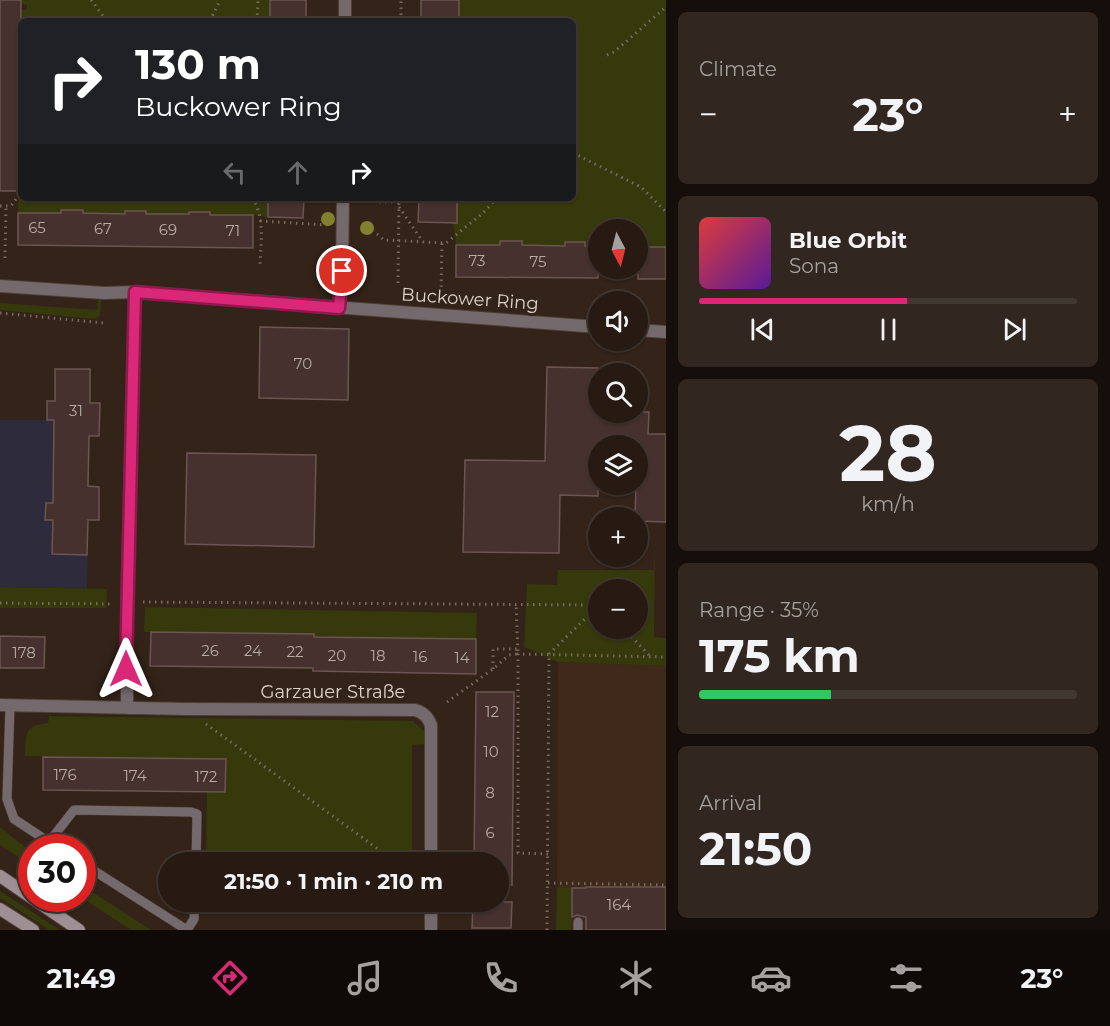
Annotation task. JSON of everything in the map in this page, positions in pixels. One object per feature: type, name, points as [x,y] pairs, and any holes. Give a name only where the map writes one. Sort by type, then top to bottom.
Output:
[{"type":"street","points":[[345,0],[345,18]]},
{"type":"street","points":[[339,308],[343,201]]},
{"type":"street","name":"Buckower Ring","points":[[0,286],[104,293],[135,292],[588,326]]},
{"type":"street","points":[[127,708],[122,604],[135,292]]},
{"type":"street","points":[[648,331],[666,332]]},
{"type":"street","name":"Garzauer Straße","points":[[5,705],[420,711],[429,719],[431,725],[431,852]]},
{"type":"street","points":[[0,876],[18,888]]},
{"type":"street","points":[[0,909],[33,930]]},
{"type":"street","points":[[53,912],[79,930]]},
{"type":"street","points":[[431,912],[431,930]]},
{"type":"lane","points":[[5,705],[7,799],[14,819],[37,834]]},
{"type":"lane","points":[[55,834],[74,810],[190,812],[197,814],[196,852]]},
{"type":"lane","points":[[96,872],[187,930],[194,919],[194,912]]},
{"type":"path","points":[[91,0],[105,18]]},
{"type":"path","points":[[211,18],[220,0]]},
{"type":"path","points":[[257,18],[258,0]]},
{"type":"path","points":[[401,0],[401,18]]},
{"type":"path","points":[[608,55],[666,8]]},
{"type":"path","points":[[576,154],[641,187],[666,212]]},
{"type":"path","points":[[0,206],[11,206],[18,196]]},
{"type":"path","points":[[255,201],[260,221],[260,268]]},
{"type":"path","points":[[377,234],[384,240],[446,243],[495,201]]},
{"type":"path","points":[[380,202],[399,202]]},
{"type":"path","points":[[399,202],[423,242]]},
{"type":"path","points":[[398,284],[399,202]]},
{"type":"path","points":[[6,206],[6,258]]},
{"type":"path","points":[[260,221],[343,225]]},
{"type":"path","points":[[441,292],[442,243]]},
{"type":"path","points":[[0,314],[104,323]]},
{"type":"path","points":[[0,603],[588,605]]},
{"type":"path","points":[[516,604],[518,853],[548,854]]},
{"type":"path","points":[[548,930],[549,654],[588,615]]},
{"type":"path","points":[[633,639],[650,657]]},
{"type":"path","points":[[492,669],[493,649],[549,654],[666,657]]},
{"type":"path","points":[[447,702],[509,655],[518,652]]},
{"type":"path","points":[[185,709],[382,852]]},
{"type":"path","points":[[548,883],[666,885]]},
{"type":"shaded area","points":[[0,420],[54,420],[88,486],[99,487],[99,520],[88,520],[87,589],[0,587]]},
{"type":"shaded area","points":[[558,662],[666,666],[666,930],[557,930]]},
{"type":"green space","points":[[21,0],[270,0],[270,18],[21,18],[21,10],[27,10],[27,5],[21,4]]},
{"type":"green space","points":[[459,0],[666,0],[666,247],[648,247],[648,219],[588,219],[588,246],[585,246],[584,242],[565,242],[565,246],[522,245],[521,241],[501,241],[500,245],[456,245],[453,223],[457,201],[576,201],[576,18],[459,18]]},
{"type":"green space","points":[[18,201],[268,201],[268,217],[210,215],[209,212],[146,214],[146,211],[126,211],[125,214],[62,210],[61,213],[18,213]]},
{"type":"green space","points":[[98,300],[101,300],[100,315],[95,319],[0,310],[0,303],[97,310]]},
{"type":"green space","points":[[655,540],[654,637],[666,638],[666,666],[558,662],[524,647],[527,584],[557,585],[558,570],[654,570]]},
{"type":"green space","points":[[0,587],[107,589],[106,608],[0,608]]},
{"type":"green space","points":[[145,607],[477,613],[476,639],[144,632]]},
{"type":"green space","points":[[49,716],[413,721],[424,731],[427,744],[412,745],[412,852],[206,852],[207,791],[225,791],[225,759],[25,756],[26,737],[30,729],[48,723]]},
{"type":"green space","points":[[0,827],[18,842],[18,857],[0,845]]},
{"type":"green space","points":[[557,887],[572,888],[571,930],[556,930]]},
{"type":"green space","points":[[0,891],[18,903],[18,910],[0,898]]},
{"type":"green space","points":[[96,894],[151,930],[131,930],[96,907]]},
{"type":"green space","points":[[21,912],[32,912],[60,930],[49,930]]},
{"type":"building","points":[[0,0],[21,0],[21,18],[18,18],[18,191],[0,191]]},
{"type":"building","points":[[270,0],[306,0],[306,18],[270,18]]},
{"type":"building","points":[[421,0],[459,0],[459,18],[421,18]]},
{"type":"building","points":[[268,201],[304,201],[303,218],[268,217]]},
{"type":"building","points":[[419,201],[457,201],[457,223],[418,222]]},
{"type":"building","points":[[61,210],[83,210],[83,213],[125,214],[125,211],[146,211],[146,214],[210,212],[210,215],[253,215],[253,248],[18,245],[18,213],[61,213]]},
{"type":"building","points":[[500,241],[522,241],[522,245],[565,246],[565,242],[585,242],[585,246],[588,246],[588,278],[456,277],[456,245],[500,245]]},
{"type":"building","points":[[648,247],[666,247],[666,279],[648,279]]},
{"type":"building","points":[[260,327],[349,329],[348,400],[259,398]]},
{"type":"building","points":[[547,367],[588,368],[588,423],[648,423],[649,412],[648,434],[666,434],[666,522],[648,521],[648,507],[635,507],[636,495],[648,495],[648,435],[588,435],[588,495],[598,496],[560,495],[559,553],[463,552],[465,460],[545,461]]},
{"type":"building","points":[[55,369],[90,369],[90,403],[100,403],[99,436],[89,436],[88,486],[99,487],[99,520],[88,520],[87,555],[52,554],[53,520],[45,520],[46,503],[53,503],[54,420],[47,420],[47,401],[55,401]]},
{"type":"building","points":[[187,453],[316,455],[314,547],[185,544]]},
{"type":"building","points":[[151,632],[476,639],[476,674],[313,671],[313,668],[150,666]]},
{"type":"building","points":[[0,636],[45,637],[44,668],[0,668]]},
{"type":"building","points":[[476,692],[514,692],[512,885],[509,885],[509,852],[474,852]]},
{"type":"building","points":[[43,757],[226,759],[225,792],[43,790]]},
{"type":"building","points":[[666,887],[666,930],[586,930],[586,917],[577,915],[572,917],[572,888]]},
{"type":"building","points":[[509,902],[512,902],[511,928],[472,928],[473,912],[509,912]]},
{"type":"route","points":[[126,669],[135,292],[339,308],[342,271]]}]
